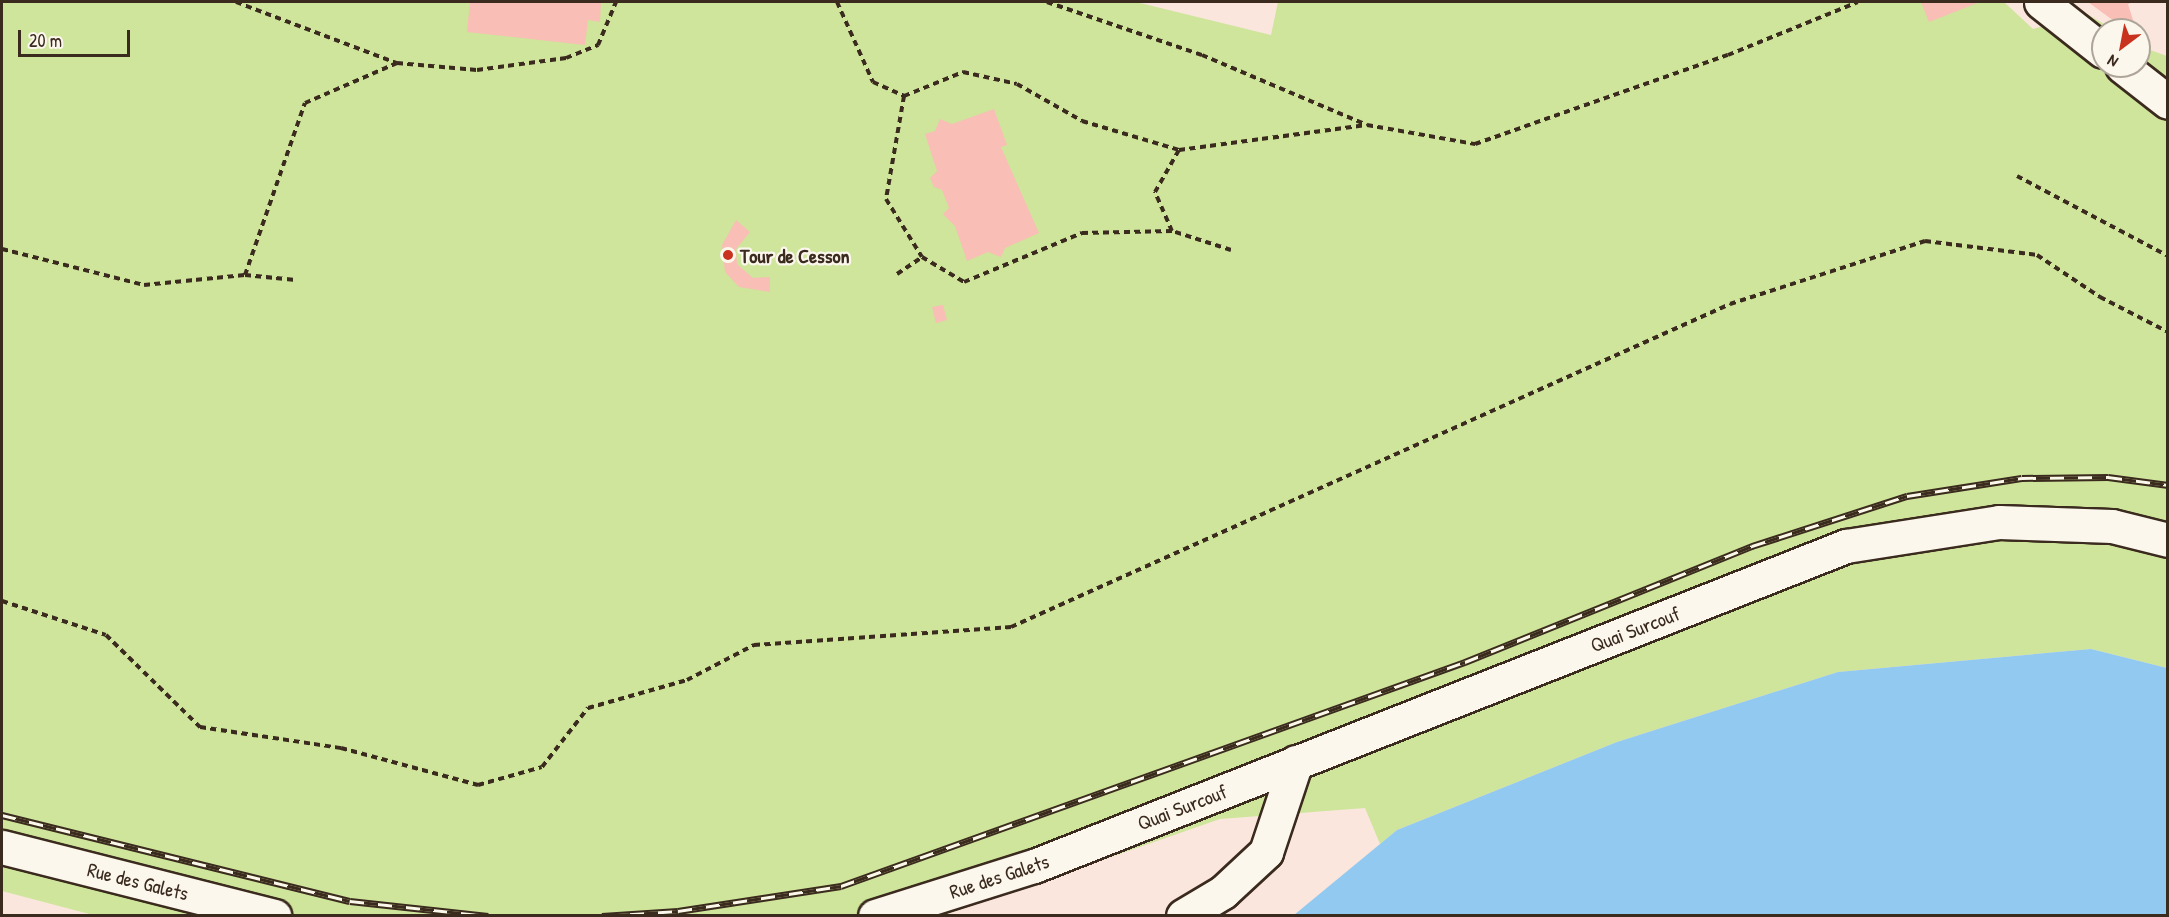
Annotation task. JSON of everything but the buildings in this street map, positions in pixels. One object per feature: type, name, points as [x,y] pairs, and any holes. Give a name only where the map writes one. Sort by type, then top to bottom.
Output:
[{"type":"street","points":[[2041,2],[2091,42]]},
{"type":"street","points":[[2137,78],[2168,102]]},
{"type":"street","name":"Quai Surcouf","points":[[1121,831],[1846,546],[1999,522],[2112,526],[2168,540]]},
{"type":"street","points":[[1183,915],[1223,892],[1266,852],[1282,810],[1296,762]]},
{"type":"street","name":"Rue des Galets","points":[[875,915],[1034,866],[1121,831]]},
{"type":"street","name":"Rue des Galets","points":[[2,847],[274,915]]},
{"type":"path","points":[[236,2],[398,63],[477,70],[566,58],[598,45],[616,2]]},
{"type":"path","points":[[837,2],[873,82],[904,96],[963,72],[1017,84],[1082,121],[1179,150],[1367,125]]},
{"type":"path","points":[[1047,2],[1202,55],[1367,125],[1475,144],[1728,55],[1858,2]]},
{"type":"path","points":[[245,275],[305,103],[398,63]]},
{"type":"path","points":[[904,96],[886,199],[922,257],[964,282],[1020,263],[1082,232],[1172,231],[1231,250]]},
{"type":"path","points":[[1172,231],[1155,192],[1179,150]]},
{"type":"path","points":[[2017,176],[2168,256]]},
{"type":"path","points":[[2,601],[106,635],[200,727],[341,748],[478,785],[542,767],[588,708],[687,680],[754,645],[1011,627],[1730,304],[1925,241],[2037,255],[2100,297],[2168,332]]},
{"type":"path","points":[[2,249],[144,285],[245,275],[296,280]]},
{"type":"path","points":[[897,274],[922,257]]},
{"type":"green space","points":[[2,2],[1136,2],[1271,35],[1278,2],[2004,2],[2033,29],[2087,14],[2094,18],[2091,18],[2091,78],[2151,78],[2151,50],[2167,56],[2167,668],[2091,649],[1838,672],[1617,742],[1397,830],[1380,844],[1365,808],[1220,819],[944,915],[97,916],[2,891]]},
{"type":"water","points":[[2091,649],[2167,668],[2167,915],[1294,915],[1397,830],[1617,742],[1838,672]]},
{"type":"railway","points":[[602,916],[678,911],[841,886],[1465,662],[1752,546],[1907,496],[2022,478],[2108,477],[2168,485]]},
{"type":"railway","points":[[2,815],[350,901],[488,916]]},
{"type":"place","name":"Tour de Cesson","points":[[728,255]]}]
